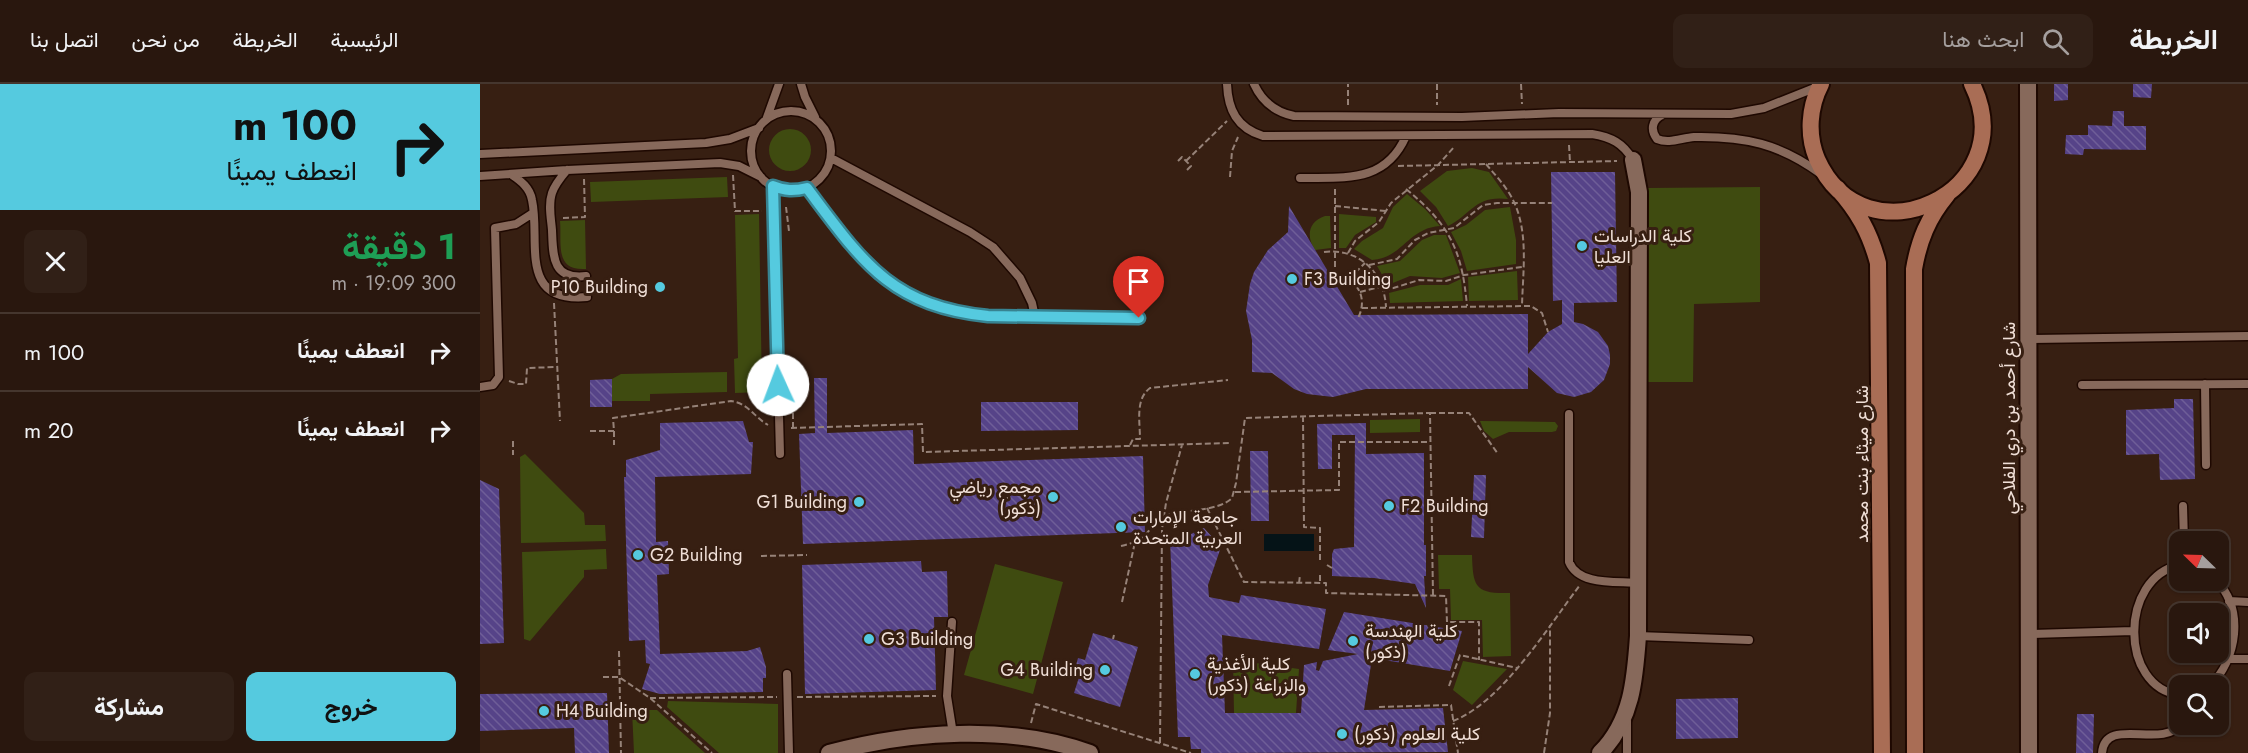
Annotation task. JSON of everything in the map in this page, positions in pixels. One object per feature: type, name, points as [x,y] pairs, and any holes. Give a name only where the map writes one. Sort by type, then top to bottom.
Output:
[{"type":"main road","points":[[1915,753],[1914,269],[1917,248],[1934,211],[1958,186],[1974,164],[1982,138],[1982,111],[1972,84]]},
{"type":"main road","points":[[1820,85],[1811,113],[1811,140],[1815,154],[1832,183],[1861,205],[1890,212],[1920,209],[1947,195]]},
{"type":"main road","name":"شارع ميثاء بنت محمد","points":[[1832,183],[1852,204],[1864,222],[1873,242],[1880,285],[1882,753]]},
{"type":"street","name":"شارع أحمد بن دري الفلاحي","points":[[2028,84],[2029,753]]},
{"type":"street","points":[[1600,753],[1613,740],[1628,710],[1635,679],[1638,636],[1639,192],[1633,160]]},
{"type":"street","points":[[829,753],[861,744],[953,734],[1027,737],[1089,753]]},
{"type":"lane","points":[[761,177],[755,168],[752,148],[759,128],[766,120],[779,84]]},
{"type":"lane","points":[[480,176],[707,163],[733,164],[784,190],[796,191],[807,188],[822,175],[831,158],[831,145],[826,132],[810,110],[801,84]]},
{"type":"lane","points":[[1227,84],[1227,99],[1233,115],[1244,127],[1263,136],[1605,136],[1626,149],[1633,160]]},
{"type":"lane","points":[[1254,84],[1268,105],[1294,116],[1662,115],[1747,112],[1780,103],[1820,85]]},
{"type":"lane","points":[[766,120],[787,111],[809,115],[818,122]]},
{"type":"lane","points":[[1662,115],[1657,118],[1652,128],[1657,139],[1663,141],[1693,137],[1734,138],[1762,143],[1795,156],[1832,183]]},
{"type":"lane","points":[[480,154],[706,143],[730,139],[759,128]]},
{"type":"lane","points":[[1300,178],[1362,175],[1383,167],[1397,153],[1406,136]]},
{"type":"lane","points":[[831,158],[987,243],[1003,256],[1020,278],[1035,316]]},
{"type":"lane","points":[[567,170],[553,190],[551,218],[553,253],[558,267],[570,276],[586,276]]},
{"type":"lane","points":[[511,175],[528,189],[532,199],[535,262],[537,273],[543,283],[567,297],[587,297]]},
{"type":"lane","points":[[773,186],[780,454]]},
{"type":"lane","points":[[807,188],[856,253],[876,272],[899,289],[933,305],[988,316],[1139,318]]},
{"type":"lane","points":[[480,387],[493,385],[499,377],[495,228],[516,224],[533,213]]},
{"type":"lane","points":[[2029,339],[2248,336]]},
{"type":"lane","points":[[2205,384],[2206,465]]},
{"type":"lane","points":[[2082,386],[2248,384]]},
{"type":"lane","points":[[1569,414],[1569,562],[1575,572],[1585,578],[1638,583]]},
{"type":"lane","points":[[2183,506],[2184,531]]},
{"type":"lane","points":[[2169,569],[2161,573],[2148,587],[2138,605],[2133,631],[2137,653],[2147,673],[2163,690],[2169,692]]},
{"type":"lane","points":[[2223,591],[2229,601],[2234,622],[2235,636],[2229,659],[2248,659]]},
{"type":"lane","points":[[2229,601],[2248,602]]},
{"type":"lane","points":[[952,622],[947,696],[953,734]]},
{"type":"lane","points":[[2029,634],[2133,631]]},
{"type":"lane","points":[[1638,636],[1749,639]]},
{"type":"lane","points":[[787,674],[789,753]]},
{"type":"lane","points":[[1627,753],[1628,710]]},
{"type":"lane","points":[[2102,753],[2104,743],[2114,735],[2169,734]]},
{"type":"path","points":[[1437,84],[1436,105],[1445,105]]},
{"type":"path","points":[[1186,161],[1233,115]]},
{"type":"path","points":[[1230,177],[1232,151],[1244,127]]},
{"type":"path","points":[[1558,135],[1558,145],[1570,145],[1570,162]]},
{"type":"path","points":[[1348,253],[1355,241],[1373,228],[1391,203],[1438,165],[1462,136]]},
{"type":"path","points":[[1178,161],[1182,157],[1191,166],[1186,171]]},
{"type":"path","points":[[1383,167],[1633,160]]},
{"type":"path","points":[[733,164],[735,211],[765,211]]},
{"type":"path","points":[[1486,164],[1507,190],[1514,203],[1522,230],[1522,305]]},
{"type":"path","points":[[551,218],[585,217],[584,169]]},
{"type":"path","points":[[1334,177],[1334,275],[1349,279],[1360,292],[1362,308],[1358,318]]},
{"type":"path","points":[[1406,189],[1422,202],[1446,230],[1457,252],[1464,275],[1467,306]]},
{"type":"path","points":[[784,190],[789,231]]},
{"type":"path","points":[[1349,279],[1367,264],[1397,259],[1422,236],[1461,224],[1483,205],[1552,203]]},
{"type":"path","points":[[1335,206],[1386,211]]},
{"type":"path","points":[[1324,252],[1348,253],[1367,264],[1383,286],[1386,307]]},
{"type":"path","points":[[1384,291],[1413,281],[1446,281],[1464,275],[1523,267]]},
{"type":"path","points":[[1360,292],[1383,286]]},
{"type":"path","points":[[554,291],[560,421]]},
{"type":"path","points":[[1362,308],[1531,306],[1545,317],[1548,332]]},
{"type":"path","points":[[499,377],[518,384],[526,384],[527,368],[556,368]]},
{"type":"path","points":[[1130,445],[1133,439],[1140,439],[1140,401],[1143,393],[1150,388],[1228,381]]},
{"type":"path","points":[[614,445],[614,418],[731,401],[744,405],[763,423],[779,429],[922,424],[923,452],[1230,443]]},
{"type":"path","points":[[793,413],[793,428]]},
{"type":"path","points":[[1430,413],[1433,595]]},
{"type":"path","points":[[1121,546],[1135,542],[1165,515],[1227,503],[1235,492],[1245,418],[1469,413],[1498,454]]},
{"type":"path","points":[[1303,416],[1304,527],[1320,528],[1320,560]]},
{"type":"path","points":[[590,431],[614,431]]},
{"type":"path","points":[[513,441],[513,455]]},
{"type":"path","points":[[1235,492],[1340,490],[1340,442],[1430,442]]},
{"type":"path","points":[[1160,743],[1162,529],[1166,503],[1182,445]]},
{"type":"path","points":[[1207,508],[1244,582],[1326,583],[1326,593],[1446,596],[1448,622],[1479,622],[1479,660]]},
{"type":"path","points":[[1122,602],[1135,542]]},
{"type":"path","points":[[761,556],[807,555]]},
{"type":"path","points":[[1299,583],[1300,575]]},
{"type":"path","points":[[1320,575],[1320,583]]},
{"type":"path","points":[[1453,721],[1480,706],[1517,668],[1585,578]]},
{"type":"path","points":[[1544,753],[1550,713],[1550,625]]},
{"type":"path","points":[[619,651],[621,753]]},
{"type":"path","points":[[1449,686],[1460,656],[1517,668]]},
{"type":"path","points":[[603,677],[619,677],[651,698],[712,753]]},
{"type":"path","points":[[1027,737],[1036,704],[1191,753]]},
{"type":"path","points":[[1379,707],[1451,705],[1458,753]]},
{"type":"green space","points":[[790,129],[805,135],[811,150],[805,165],[790,171],[775,165],[769,150],[775,135]]},
{"type":"green space","points":[[1472,168],[1489,172],[1508,199],[1488,200],[1481,203],[1448,226],[1436,207],[1420,191],[1447,171]]},
{"type":"green space","points":[[727,177],[728,197],[591,202],[590,182]]},
{"type":"green space","points":[[1760,187],[1760,302],[1694,304],[1693,382],[1647,382],[1648,188]]},
{"type":"green space","points":[[1407,194],[1440,226],[1420,232],[1399,249],[1383,258],[1372,260],[1354,249],[1383,228],[1393,207]]},
{"type":"green space","points":[[1510,207],[1516,240],[1516,264],[1467,271],[1461,251],[1451,232],[1466,225],[1485,210]]},
{"type":"green space","points":[[759,214],[762,392],[735,393],[734,359],[738,358],[735,215]]},
{"type":"green space","points":[[1339,214],[1376,217],[1376,222],[1355,235],[1346,248],[1339,248]]},
{"type":"green space","points":[[1325,216],[1330,216],[1331,248],[1315,250],[1310,240],[1310,230],[1315,222]]},
{"type":"green space","points":[[585,220],[586,269],[569,266],[564,261],[560,221]]},
{"type":"green space","points":[[1434,235],[1446,235],[1460,273],[1442,278],[1410,276],[1388,285],[1377,266],[1400,261],[1422,240]]},
{"type":"green space","points":[[1517,271],[1518,300],[1469,301],[1468,277]]},
{"type":"green space","points":[[1461,279],[1463,301],[1390,303],[1389,293],[1420,285],[1448,285]]},
{"type":"green space","points":[[727,372],[727,392],[650,394],[650,401],[612,401],[612,379],[621,374]]},
{"type":"green space","points":[[1420,419],[1420,432],[1370,433],[1370,420]]},
{"type":"green space","points":[[1480,421],[1555,422],[1558,426],[1556,431],[1552,432],[1509,432],[1493,439],[1484,431]]},
{"type":"green space","points":[[525,454],[584,513],[585,525],[605,525],[606,541],[521,543],[520,457]]},
{"type":"green space","points":[[606,549],[607,569],[584,570],[584,577],[530,641],[524,639],[522,552]]},
{"type":"green space","points":[[1438,555],[1472,555],[1473,575],[1478,586],[1489,592],[1510,593],[1511,656],[1483,657],[1482,620],[1451,620],[1450,589],[1439,589]]},
{"type":"green space","points":[[995,564],[1063,582],[1033,694],[964,675]]},
{"type":"green space","points":[[1233,660],[1299,669],[1296,713],[1290,713],[1289,719],[1279,713],[1234,713]]},
{"type":"green space","points":[[1463,661],[1507,669],[1472,705],[1453,690]]},
{"type":"green space","points":[[668,701],[778,704],[778,753],[719,753],[667,707]]},
{"type":"green space","points":[[632,710],[657,710],[705,753],[634,753]]},
{"type":"shaded area","points":[[1264,534],[1314,534],[1314,551],[1264,551]]},
{"type":"building","points":[[2054,84],[2068,84],[2068,100],[2054,101]]},
{"type":"building","points":[[2133,84],[2152,84],[2151,98],[2133,97]]},
{"type":"building","points":[[2113,111],[2124,111],[2124,126],[2146,126],[2146,150],[2084,149],[2083,155],[2065,154],[2066,135],[2088,135],[2088,125],[2112,126]]},
{"type":"building","name":"F3 Building","points":[[1551,172],[1615,172],[1617,302],[1574,303],[1574,322],[1598,332],[1608,346],[1610,355],[1610,364],[1604,380],[1591,392],[1574,397],[1557,393],[1528,367],[1528,389],[1366,389],[1333,397],[1307,394],[1294,389],[1272,373],[1252,372],[1252,340],[1246,311],[1250,284],[1254,272],[1268,250],[1288,232],[1289,206],[1354,315],[1528,314],[1528,354],[1548,332],[1562,324],[1562,300],[1553,301]]},
{"type":"building","points":[[814,378],[827,378],[827,433],[913,430],[914,464],[1143,456],[1145,532],[803,544],[799,434],[815,433]]},
{"type":"building","points":[[612,379],[612,407],[590,407],[590,380]]},
{"type":"building","points":[[2174,399],[2193,399],[2195,479],[2160,480],[2159,454],[2126,455],[2126,410],[2174,408]]},
{"type":"building","points":[[981,402],[1078,402],[1078,430],[981,431]]},
{"type":"building","name":"G2 Building","points":[[743,421],[749,442],[753,442],[751,474],[655,477],[656,542],[668,541],[669,574],[657,575],[660,654],[747,651],[760,647],[766,667],[763,692],[660,694],[642,689],[650,664],[646,663],[645,640],[629,641],[624,477],[626,477],[626,460],[660,450],[660,423]]},
{"type":"building","name":"F2 Building","points":[[1366,423],[1366,454],[1424,453],[1426,608],[1415,584],[1374,578],[1332,576],[1334,549],[1354,547],[1355,435],[1332,435],[1332,469],[1318,469],[1317,424]]},
{"type":"building","points":[[1250,451],[1268,451],[1269,521],[1251,521]]},
{"type":"building","points":[[1474,475],[1486,475],[1484,538],[1471,537]]},
{"type":"building","points":[[480,480],[499,489],[504,643],[480,644]]},
{"type":"building","points":[[1204,528],[1221,547],[1208,585],[1209,597],[1239,603],[1241,595],[1326,609],[1319,649],[1222,635],[1225,713],[1301,713],[1304,665],[1317,662],[1316,670],[1319,671],[1323,661],[1358,654],[1328,650],[1344,612],[1462,631],[1450,671],[1372,658],[1364,710],[1443,708],[1448,752],[1201,753],[1201,749],[1191,749],[1190,737],[1178,737],[1170,539],[1181,539],[1181,534],[1191,534]]},
{"type":"building","name":"G3 Building","points":[[921,561],[922,572],[947,571],[948,617],[934,617],[936,690],[805,694],[802,565]]},
{"type":"building","name":"G4 Building","points":[[1093,633],[1138,647],[1120,707],[1074,693],[1081,671],[1075,669],[1078,658],[1085,660]]},
{"type":"building","name":"H4 Building","points":[[607,693],[609,753],[575,753],[574,728],[480,731],[480,694]]},
{"type":"building","points":[[1738,698],[1738,738],[1676,739],[1676,699]]},
{"type":"building","points":[[2077,714],[2094,714],[2093,753],[2076,753]]},
{"type":"place","name":"كلية الدراسات العليا","points":[[1582,246]]},
{"type":"place","name":"F3 Building","points":[[1292,279]]},
{"type":"place","name":"P10 Building","points":[[660,287]]},
{"type":"place","name":"مجمع رياضي (ذكور)","points":[[1053,497]]},
{"type":"place","name":"G1 Building","points":[[859,502]]},
{"type":"place","name":"F2 Building","points":[[1389,506]]},
{"type":"place","name":"جامعة الإمارات العربية المتحدة","points":[[1121,527]]},
{"type":"place","name":"G2 Building","points":[[638,555]]},
{"type":"place","name":"G3 Building","points":[[869,639]]},
{"type":"place","name":"كلية الهندسة (ذكور)","points":[[1353,641]]},
{"type":"place","name":"G4 Building","points":[[1105,670]]},
{"type":"place","name":"كلية الأغذية والزراعة (ذكور)","points":[[1195,674]]},
{"type":"place","name":"H4 Building","points":[[544,711]]},
{"type":"place","name":"كلية العلوم (ذكور)","points":[[1342,734]]},
{"type":"route","points":[[778,385],[773,186],[796,191],[807,188],[856,253],[869,266],[899,289],[933,305],[988,316],[1139,318]]}]
